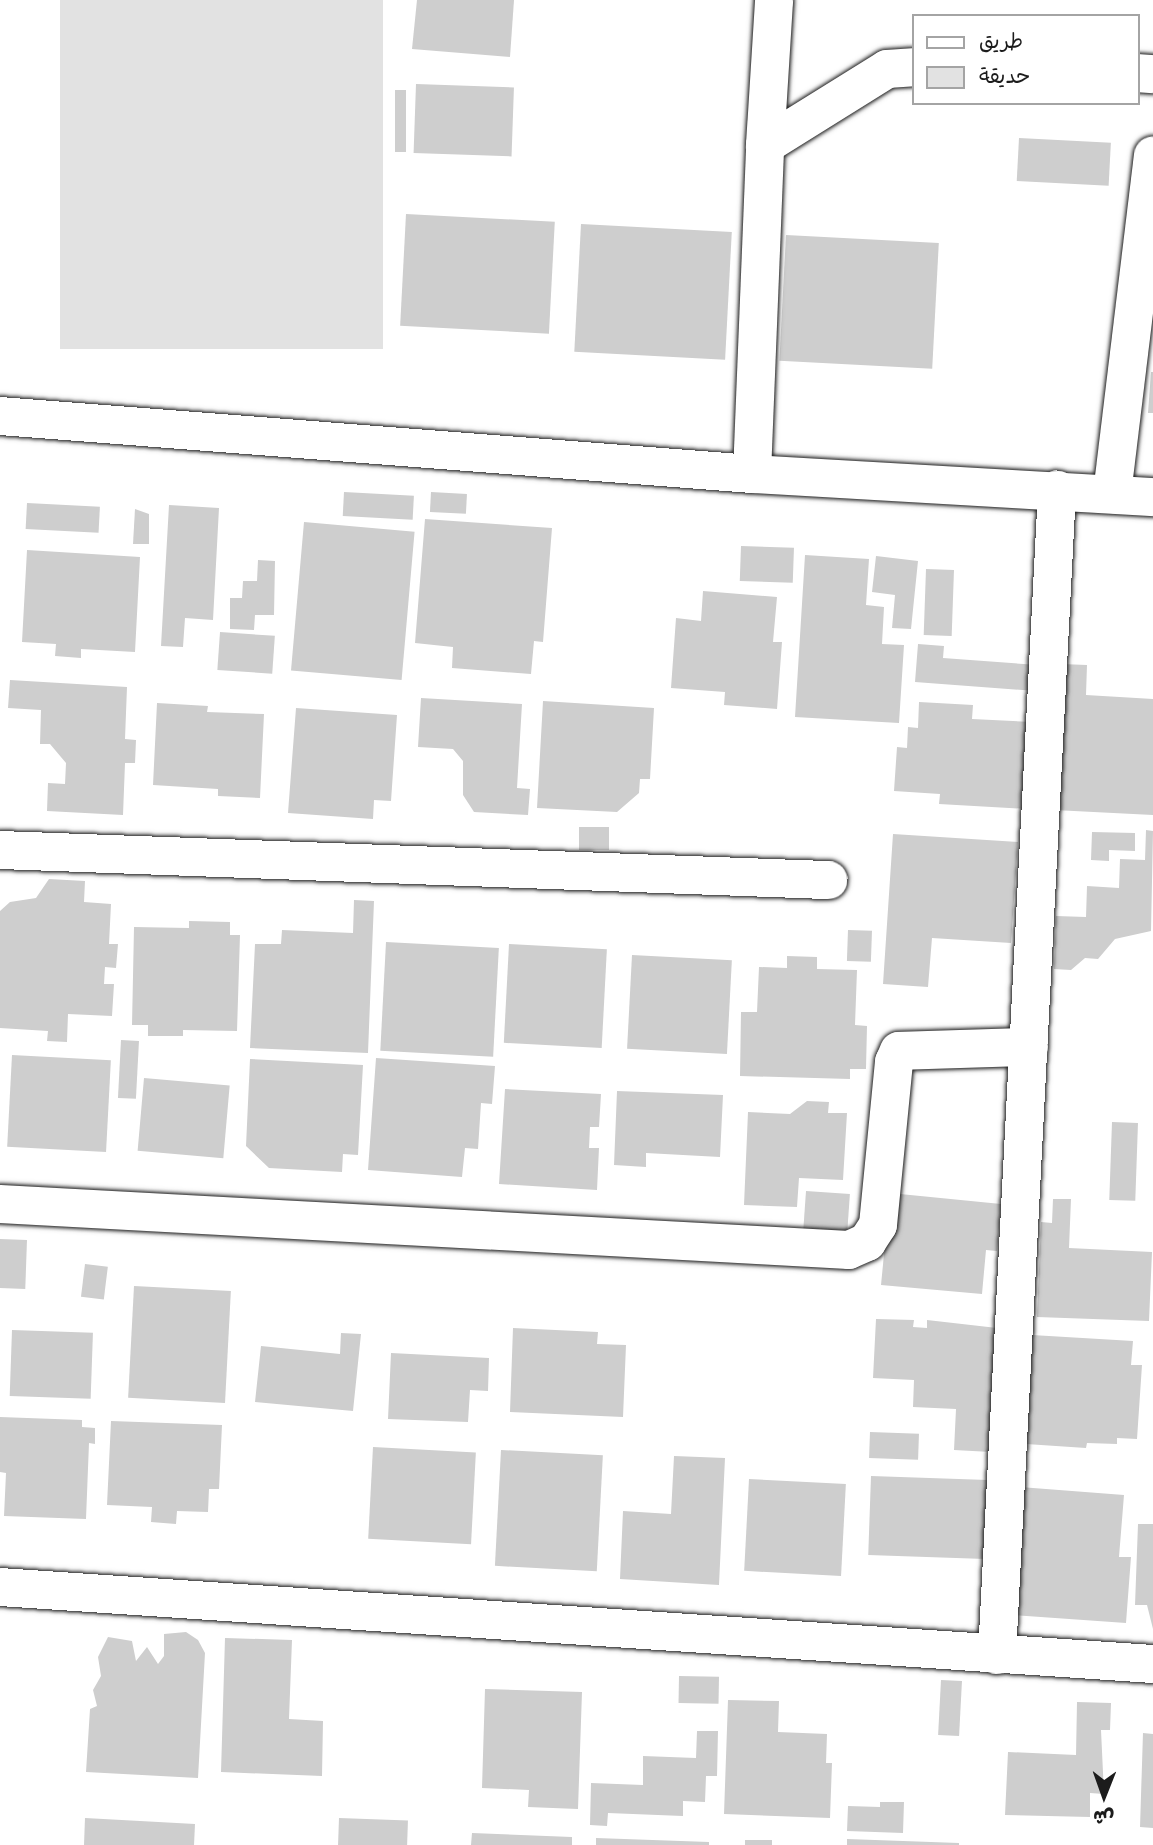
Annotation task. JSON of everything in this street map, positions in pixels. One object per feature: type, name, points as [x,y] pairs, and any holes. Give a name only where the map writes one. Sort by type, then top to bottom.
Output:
[{"type":"street","points":[[752,474],[765,145],[774,0]]},
{"type":"street","points":[[765,145],[887,69],[912,67]]},
{"type":"street","points":[[1112,494],[1152,174]]},
{"type":"street","points":[[0,416],[752,474],[1153,497]]},
{"type":"street","points":[[998,1655],[1057,490]]},
{"type":"street","points":[[0,850],[828,880]]},
{"type":"street","points":[[0,1204],[849,1250],[867,1242],[878,1225],[894,1062],[899,1051],[1029,1047]]},
{"type":"street","points":[[0,1587],[1153,1664]]},
{"type":"green space","points":[[60,0],[383,0],[383,349],[60,349]]},
{"type":"building","points":[[417,0],[514,0],[510,57],[412,49]]},
{"type":"building","points":[[416,84],[514,87],[512,156],[414,153]]},
{"type":"building","points":[[395,90],[406,90],[406,152],[395,152]]},
{"type":"building","points":[[1019,138],[1111,143],[1109,186],[1017,181]]},
{"type":"building","points":[[406,214],[555,222],[549,334],[400,326]]},
{"type":"building","points":[[581,224],[732,232],[725,360],[574,352]]},
{"type":"building","points":[[786,235],[939,243],[932,369],[779,361]]},
{"type":"building","points":[[1151,372],[1153,413],[1148,413]]},
{"type":"building","points":[[344,492],[414,496],[413,520],[343,516]]},
{"type":"building","points":[[431,492],[467,494],[466,514],[430,512]]},
{"type":"building","points":[[27,503],[100,507],[99,533],[26,529]]},
{"type":"building","points":[[169,505],[219,508],[213,620],[185,618],[183,647],[161,646]]},
{"type":"building","points":[[135,509],[149,514],[149,544],[133,544]]},
{"type":"building","points":[[425,519],[552,528],[543,642],[534,641],[531,674],[452,668],[453,647],[415,643]]},
{"type":"building","points":[[304,522],[415,532],[402,680],[291,670]]},
{"type":"building","points":[[741,546],[794,548],[793,583],[740,581]]},
{"type":"building","points":[[27,550],[140,557],[135,652],[81,649],[81,658],[55,656],[56,644],[22,642]]},
{"type":"building","points":[[805,555],[869,559],[866,605],[884,607],[882,644],[904,645],[899,723],[795,717]]},
{"type":"building","points":[[876,556],[918,561],[911,629],[892,628],[895,595],[872,592]]},
{"type":"building","points":[[258,560],[275,561],[274,615],[255,615],[254,630],[230,629],[230,598],[242,598],[243,581],[257,581]]},
{"type":"building","points":[[926,569],[954,570],[952,636],[924,635]]},
{"type":"building","points":[[703,591],[777,597],[773,642],[782,642],[777,709],[724,705],[725,692],[671,688],[676,618],[701,621]]},
{"type":"building","points":[[220,632],[275,636],[272,674],[217,670]]},
{"type":"building","points":[[918,644],[944,646],[943,658],[1038,665],[1036,691],[915,682]]},
{"type":"building","points":[[1061,664],[1087,665],[1086,695],[1153,699],[1153,815],[1054,810]]},
{"type":"building","points":[[10,680],[127,687],[125,739],[136,740],[135,763],[125,763],[123,815],[47,811],[48,783],[65,784],[66,763],[50,744],[40,744],[41,710],[8,708]]},
{"type":"building","points":[[421,698],[522,704],[517,788],[530,789],[528,815],[474,812],[463,795],[463,761],[453,749],[418,747]]},
{"type":"building","points":[[543,701],[654,708],[650,779],[640,779],[639,793],[617,812],[537,808]]},
{"type":"building","points":[[919,702],[973,705],[972,719],[1032,722],[1028,809],[939,804],[940,794],[894,791],[897,747],[907,748],[908,727],[918,728]]},
{"type":"building","points":[[157,703],[208,706],[207,712],[264,714],[260,798],[218,796],[218,789],[153,785]]},
{"type":"building","points":[[296,708],[397,715],[391,801],[374,800],[373,819],[288,813]]},
{"type":"building","points":[[579,827],[609,827],[609,850],[579,850]]},
{"type":"building","points":[[1146,830],[1153,831],[1151,931],[1115,939],[1098,959],[1085,958],[1071,970],[1054,969],[1056,916],[1086,917],[1087,886],[1119,888],[1120,859],[1145,860]]},
{"type":"building","points":[[1092,832],[1135,833],[1135,851],[1109,850],[1109,861],[1091,860]]},
{"type":"building","points":[[893,834],[1018,842],[1011,943],[932,938],[928,987],[883,984]]},
{"type":"building","points":[[49,879],[85,881],[84,902],[111,904],[109,944],[118,944],[116,968],[105,967],[104,984],[114,984],[112,1016],[68,1014],[67,1042],[47,1041],[48,1031],[0,1028],[0,911],[10,902],[36,898]]},
{"type":"building","points":[[354,900],[374,901],[368,1053],[250,1048],[255,944],[281,944],[282,930],[353,933]]},
{"type":"building","points":[[189,921],[230,922],[230,935],[240,935],[237,1031],[183,1030],[183,1036],[148,1036],[148,1025],[132,1025],[134,927],[189,928]]},
{"type":"building","points":[[848,930],[872,931],[871,962],[847,961]]},
{"type":"building","points":[[386,942],[499,948],[493,1057],[380,1051]]},
{"type":"building","points":[[509,944],[607,949],[602,1048],[504,1043]]},
{"type":"building","points":[[632,955],[732,960],[727,1054],[627,1049]]},
{"type":"building","points":[[787,956],[817,957],[817,969],[857,970],[855,1025],[867,1026],[866,1069],[850,1069],[850,1079],[740,1076],[741,1012],[757,1012],[759,967],[787,968]]},
{"type":"building","points":[[121,1040],[139,1041],[136,1099],[118,1098]]},
{"type":"building","points":[[12,1055],[111,1060],[106,1152],[7,1147]]},
{"type":"building","points":[[376,1058],[495,1066],[492,1104],[481,1103],[478,1149],[465,1148],[462,1177],[368,1170]]},
{"type":"building","points":[[250,1059],[363,1065],[358,1155],[343,1154],[342,1172],[269,1168],[246,1146]]},
{"type":"building","points":[[144,1078],[230,1085],[223,1158],[138,1151]]},
{"type":"building","points":[[505,1089],[601,1094],[599,1127],[590,1127],[589,1148],[599,1148],[597,1190],[499,1184]]},
{"type":"building","points":[[617,1091],[723,1095],[720,1157],[646,1153],[646,1167],[614,1165]]},
{"type":"building","points":[[807,1101],[829,1102],[828,1113],[847,1113],[843,1180],[799,1178],[797,1207],[744,1205],[748,1112],[790,1114]]},
{"type":"building","points":[[1112,1122],[1138,1123],[1135,1201],[1109,1200]]},
{"type":"building","points":[[806,1191],[850,1194],[847,1237],[803,1234]]},
{"type":"building","points":[[890,1193],[1001,1204],[997,1251],[986,1250],[982,1294],[881,1285]]},
{"type":"building","points":[[1053,1199],[1071,1199],[1069,1248],[1152,1252],[1149,1321],[1037,1317],[1041,1222],[1052,1223]]},
{"type":"building","points":[[0,1239],[27,1240],[25,1289],[0,1288]]},
{"type":"building","points":[[85,1264],[108,1267],[104,1300],[81,1297]]},
{"type":"building","points":[[134,1286],[231,1291],[225,1403],[128,1398]]},
{"type":"building","points":[[876,1319],[914,1320],[913,1327],[927,1328],[927,1320],[997,1328],[991,1452],[954,1450],[956,1409],[913,1407],[914,1380],[873,1378]]},
{"type":"building","points":[[513,1328],[598,1332],[597,1344],[626,1345],[623,1417],[510,1412]]},
{"type":"building","points":[[12,1330],[93,1333],[91,1399],[10,1396]]},
{"type":"building","points":[[341,1333],[361,1334],[353,1411],[255,1402],[261,1346],[340,1354]]},
{"type":"building","points":[[1032,1335],[1133,1341],[1131,1365],[1142,1365],[1137,1439],[1117,1438],[1117,1444],[1087,1443],[1086,1448],[1026,1444]]},
{"type":"building","points":[[391,1353],[489,1358],[488,1391],[470,1390],[468,1422],[388,1419]]},
{"type":"building","points":[[0,1417],[82,1420],[82,1427],[95,1428],[95,1444],[89,1443],[86,1519],[4,1516],[6,1473],[0,1472]]},
{"type":"building","points":[[111,1421],[222,1425],[219,1489],[209,1489],[208,1512],[177,1511],[176,1524],[151,1522],[152,1507],[107,1505]]},
{"type":"building","points":[[870,1432],[919,1434],[918,1460],[869,1458]]},
{"type":"building","points":[[373,1447],[476,1452],[471,1544],[368,1539]]},
{"type":"building","points":[[501,1450],[603,1455],[597,1571],[495,1566]]},
{"type":"building","points":[[674,1456],[725,1458],[719,1585],[620,1579],[623,1511],[671,1514]]},
{"type":"building","points":[[871,1476],[988,1480],[985,1559],[868,1555]]},
{"type":"building","points":[[749,1479],[846,1484],[841,1576],[744,1571]]},
{"type":"building","points":[[1020,1487],[1124,1495],[1119,1557],[1131,1557],[1126,1623],[1011,1615]]},
{"type":"building","points":[[1138,1524],[1153,1524],[1153,1629],[1147,1605],[1135,1605]]},
{"type":"building","points":[[186,1632],[198,1640],[205,1653],[198,1778],[86,1772],[90,1709],[97,1706],[93,1690],[101,1676],[98,1657],[108,1637],[132,1641],[136,1661],[147,1647],[158,1664],[164,1656],[164,1634]]},
{"type":"building","points":[[225,1638],[292,1640],[289,1719],[323,1721],[322,1776],[221,1772]]},
{"type":"building","points":[[679,1676],[719,1677],[719,1704],[679,1703]]},
{"type":"building","points":[[941,1680],[962,1681],[959,1736],[938,1735]]},
{"type":"building","points":[[485,1689],[582,1692],[578,1809],[528,1807],[529,1790],[482,1788]]},
{"type":"building","points":[[728,1700],[779,1701],[778,1732],[827,1734],[826,1763],[832,1763],[830,1818],[724,1814]]},
{"type":"building","points":[[1077,1702],[1111,1703],[1110,1730],[1101,1730],[1104,1794],[1090,1793],[1090,1817],[1005,1815],[1008,1752],[1076,1755]]},
{"type":"building","points":[[697,1731],[718,1731],[717,1776],[706,1776],[705,1802],[683,1801],[683,1816],[608,1813],[607,1826],[590,1825],[591,1783],[643,1785],[643,1756],[696,1758]]},
{"type":"building","points":[[1143,1733],[1153,1734],[1153,1828],[1140,1827]]},
{"type":"building","points":[[880,1802],[904,1802],[903,1833],[847,1831],[848,1806],[880,1807]]},
{"type":"building","points":[[85,1818],[195,1824],[194,1845],[84,1845]]},
{"type":"building","points":[[339,1818],[408,1820],[407,1845],[338,1845]]},
{"type":"building","points":[[472,1833],[572,1837],[572,1845],[471,1845]]},
{"type":"building","points":[[596,1838],[709,1842],[709,1845],[596,1845]]},
{"type":"building","points":[[847,1839],[959,1843],[959,1845],[847,1845]]},
{"type":"building","points":[[745,1840],[772,1840],[772,1845],[745,1845]]}]
